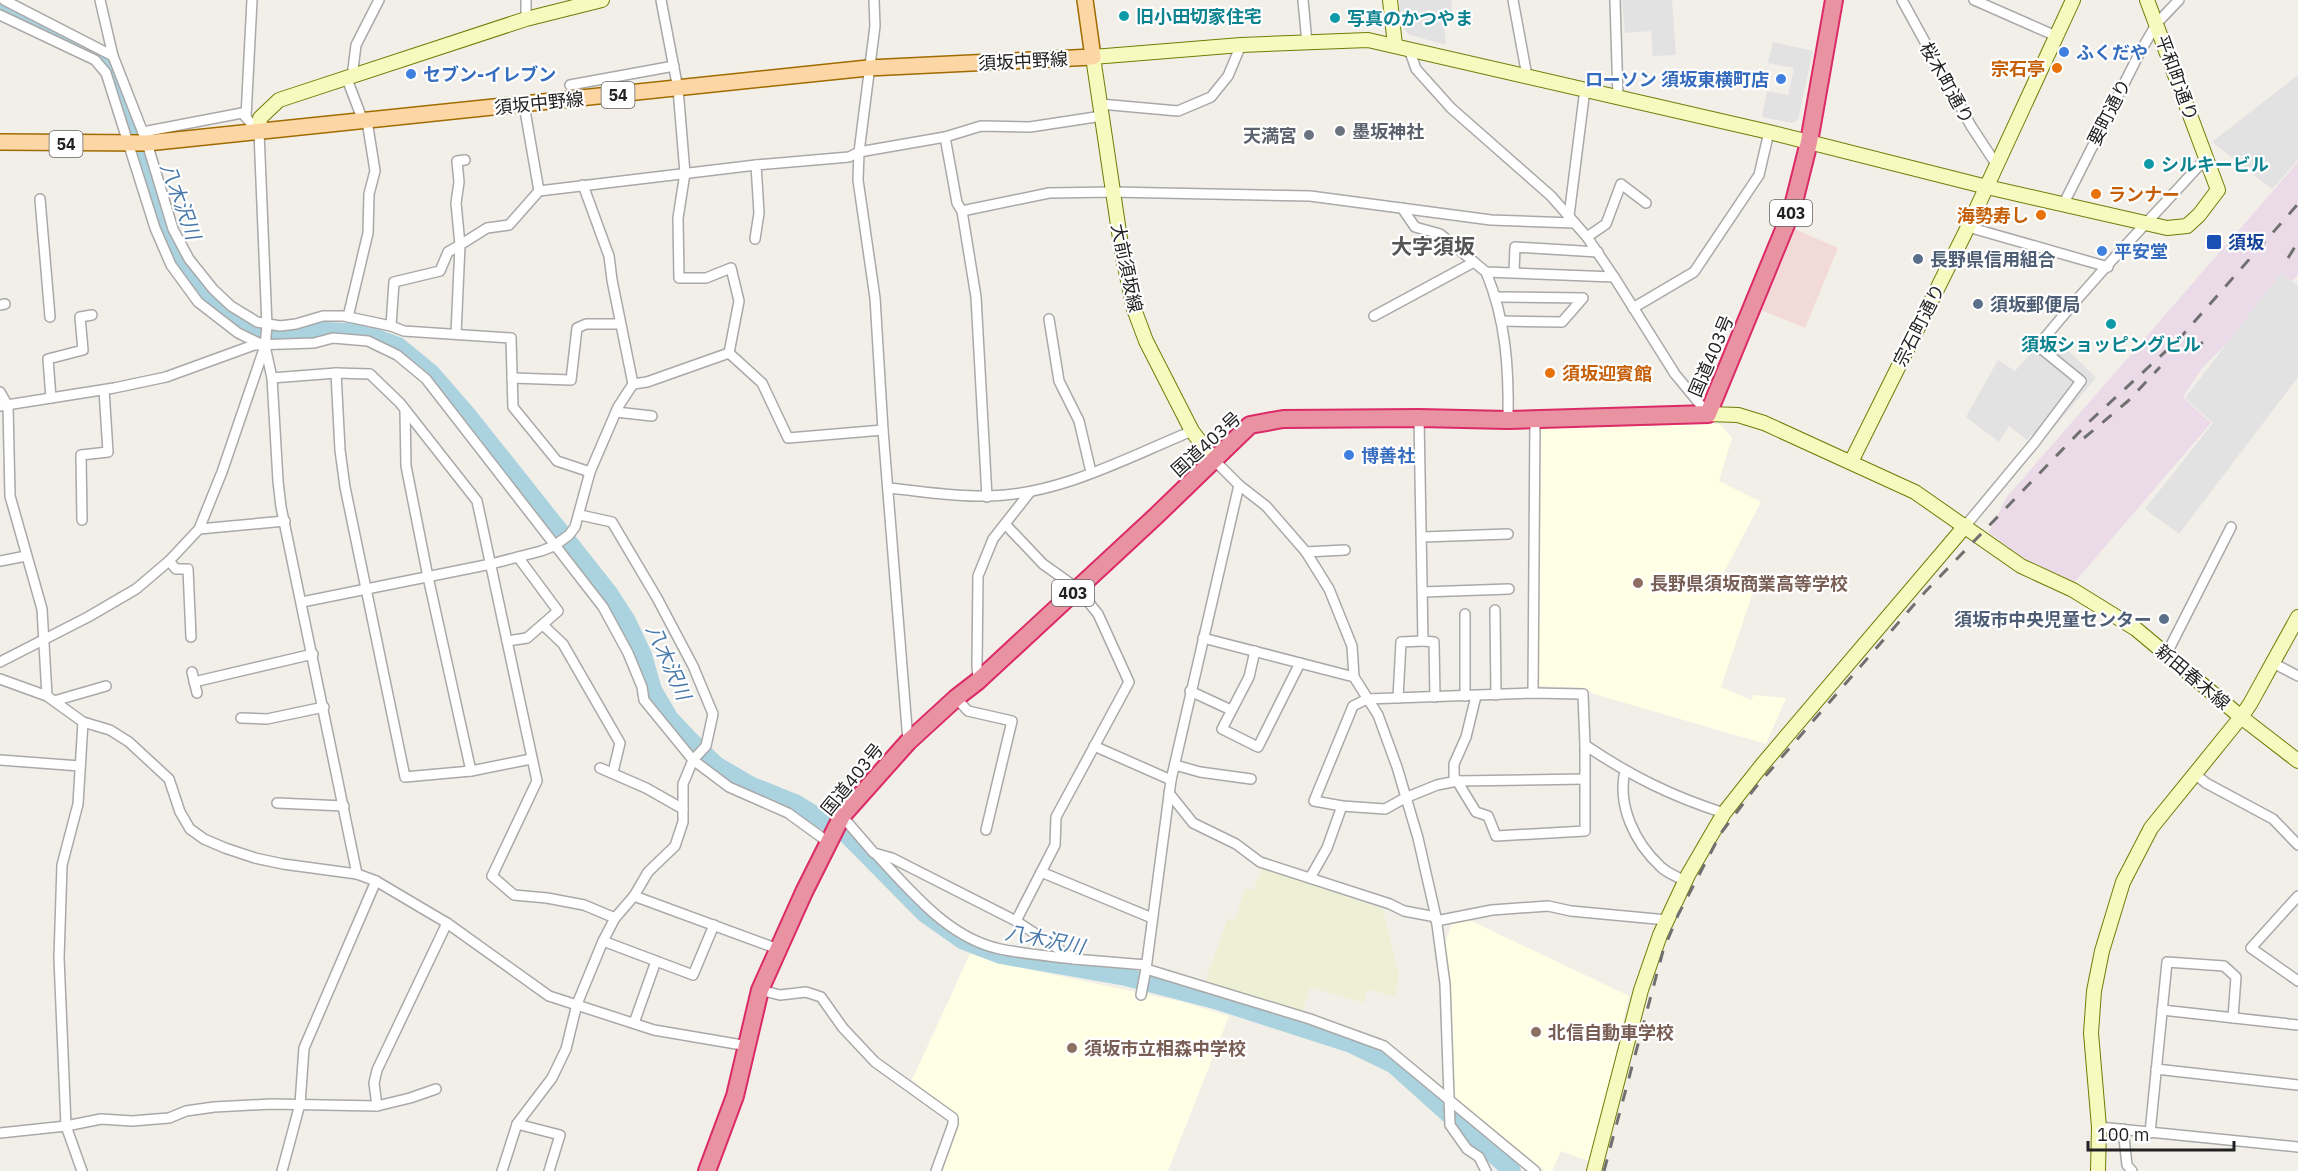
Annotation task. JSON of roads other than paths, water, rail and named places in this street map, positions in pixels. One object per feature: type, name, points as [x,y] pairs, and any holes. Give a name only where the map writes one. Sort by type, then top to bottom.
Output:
[{"type":"highway","name":"国道403号","points":[[707,1171],[735,1096],[760,990],[842,816],[908,742],[1078,589],[1250,425],[1283,419],[1535,420],[1707,414],[1792,210],[1809,142],[1834,0]]},
{"type":"main road","points":[[259,132],[260,118],[279,100],[526,19],[602,0]]},
{"type":"main road","name":"須坂中野線","points":[[0,142],[205,138],[868,68],[1093,57],[1085,0]]},
{"type":"main road","points":[[1390,0],[1402,47]]},
{"type":"main road","points":[[1996,164],[2073,0]]},
{"type":"main road","name":"平和町通り","points":[[2145,223],[2167,228],[2187,226],[2218,190],[2148,0]]},
{"type":"main road","points":[[1093,57],[1241,45],[1368,40],[1768,132],[1987,187],[2145,223]]},
{"type":"main road","name":"大前須坂線","points":[[1093,57],[1112,192],[1134,309],[1146,341],[1192,431],[1214,460]]},
{"type":"main road","name":"宗石町通り","points":[[1851,462],[1968,227],[1996,164]]},
{"type":"main road","name":"新田春木線","points":[[1707,414],[1738,415],[1764,423],[1916,492],[2021,566],[2073,590],[2136,629],[2241,717],[2151,828],[2122,882],[2102,951],[2094,991],[2091,1033],[2099,1127],[2098,1171]]},
{"type":"main road","points":[[1594,1171],[1641,990],[1667,920],[1685,881],[1724,813],[1965,525]]},
{"type":"main road","points":[[2298,617],[2241,717],[2298,761]]},
{"type":"street","points":[[4,0],[113,56]]},
{"type":"street","points":[[100,0],[113,56],[139,141],[173,229],[189,259],[206,282],[231,306],[257,322],[267,325],[296,324],[322,316],[348,317],[404,331],[511,338],[513,407],[557,461],[590,472]]},
{"type":"street","points":[[246,117],[252,0]]},
{"type":"street","points":[[348,317],[368,233],[369,194],[375,171],[365,121],[350,78],[356,45],[379,0]]},
{"type":"street","points":[[526,0],[526,19]]},
{"type":"street","points":[[661,0],[678,88],[685,173],[678,218],[679,278],[706,278],[731,267],[739,301],[729,353]]},
{"type":"street","points":[[874,0],[875,26],[868,68],[858,180],[875,298],[883,430],[908,742]]},
{"type":"street","points":[[1303,0],[1307,43]]},
{"type":"street","points":[[1513,0],[1527,76]]},
{"type":"street","points":[[1615,0],[1618,97]]},
{"type":"street","name":"桜木町通り","points":[[1902,0],[1971,126],[1996,164]]},
{"type":"street","points":[[1974,0],[2056,36]]},
{"type":"street","name":"要町通り","points":[[2064,203],[2140,52],[2157,23],[2179,0]]},
{"type":"street","points":[[0,15],[95,60],[106,73],[139,141],[155,228],[171,265],[198,302],[238,333],[265,343]]},
{"type":"street","points":[[391,326],[393,282],[440,271],[448,252],[487,228],[509,225],[539,191],[756,165],[849,157],[859,152],[945,137],[981,126],[1030,127],[1101,110],[1178,111],[1211,97],[1228,76],[1241,45]]},
{"type":"street","points":[[1402,47],[1416,69],[1451,108],[1551,196],[1587,237],[1675,374],[1707,414]]},
{"type":"street","points":[[570,85],[674,66]]},
{"type":"street","points":[[1572,220],[1585,89]]},
{"type":"street","points":[[524,105],[539,191]]},
{"type":"street","points":[[0,662],[45,640],[136,588],[169,561],[199,529],[222,472],[265,343],[267,325],[259,132],[242,113],[205,120],[139,141]]},
{"type":"street","points":[[205,120],[205,138]]},
{"type":"street","points":[[1633,308],[1694,272],[1759,175],[1768,132]]},
{"type":"street","points":[[945,137],[957,203],[962,211],[976,297],[987,496]]},
{"type":"street","points":[[1965,525],[2035,442],[2081,381],[2038,346],[2145,223],[2174,195],[2206,158]]},
{"type":"street","points":[[456,334],[460,246],[456,203],[459,182],[457,161],[465,160]]},
{"type":"street","points":[[755,239],[759,213],[756,165]]},
{"type":"street","points":[[1587,237],[1606,224],[1621,184],[1647,203]]},
{"type":"street","points":[[302,602],[491,564],[555,544],[569,535],[580,515],[590,472],[616,412],[633,384],[609,256],[583,185]]},
{"type":"street","points":[[962,211],[1050,193],[1112,192],[1310,196],[1491,220],[1572,220]]},
{"type":"street","points":[[40,199],[50,317]]},
{"type":"street","points":[[1402,208],[1415,227],[1440,234],[1486,272],[1497,297],[1501,321],[1508,378],[1508,420]]},
{"type":"street","points":[[1968,227],[2108,267]]},
{"type":"street","points":[[1514,272],[1515,247],[1598,252]]},
{"type":"street","points":[[1374,316],[1474,262]]},
{"type":"street","points":[[1486,272],[1614,277]]},
{"type":"street","points":[[1497,297],[1583,298],[1562,322],[1501,321]]},
{"type":"street","points":[[51,398],[48,359],[83,350],[80,316],[92,315]]},
{"type":"street","points":[[1049,318],[1059,381],[1079,421],[1090,472]]},
{"type":"street","points":[[512,378],[571,380],[577,328],[586,324],[620,324]]},
{"type":"street","points":[[4,406],[104,390],[166,377],[265,343],[314,343],[333,338],[368,341],[397,355],[426,379],[603,607],[628,653],[642,687],[644,700],[693,760],[729,787],[788,813],[828,842]]},
{"type":"street","points":[[265,343],[272,378],[278,482],[357,874]]},
{"type":"street","points":[[729,353],[762,383],[789,438],[883,430]]},
{"type":"street","points":[[633,384],[647,382],[729,353]]},
{"type":"street","points":[[272,378],[336,373],[370,374],[405,411],[477,501],[537,782],[492,876],[514,895],[584,905],[615,918]]},
{"type":"street","points":[[336,373],[343,468],[365,590],[405,777],[471,771],[531,759]]},
{"type":"street","points":[[82,520],[81,455],[108,452],[104,390]]},
{"type":"street","points":[[0,392],[4,406],[10,496],[42,609],[50,699]]},
{"type":"street","points":[[405,411],[406,466],[471,771]]},
{"type":"street","points":[[616,412],[652,416]]},
{"type":"street","points":[[1419,418],[1423,641]]},
{"type":"street","points":[[1533,693],[1535,420]]},
{"type":"street","points":[[888,488],[987,496],[1030,492],[1090,472],[1192,431]]},
{"type":"street","points":[[1214,460],[1239,485],[1266,506],[1306,552],[1329,589],[1352,646],[1354,677],[1378,715],[1397,767],[1418,838],[1436,919],[1445,984],[1450,1125],[1467,1149],[1479,1157],[1486,1171]]},
{"type":"street","points":[[1141,995],[1171,780],[1239,485]]},
{"type":"street","points":[[978,681],[978,576],[993,539],[1030,492]]},
{"type":"street","points":[[502,1171],[517,1124],[552,1078],[566,1049],[577,1004],[615,918],[634,896],[648,873],[675,846],[684,822],[683,784],[693,760],[706,746],[713,714],[693,666],[657,598],[612,522],[580,515]]},
{"type":"street","points":[[199,529],[285,521]]},
{"type":"street","points":[[1005,524],[1043,564],[1078,589],[1098,614],[1129,682],[1056,817],[1054,845],[1016,921]]},
{"type":"street","points":[[2166,655],[2231,527]]},
{"type":"street","points":[[1422,537],[1508,534]]},
{"type":"street","points":[[1306,552],[1345,550]]},
{"type":"street","points":[[0,561],[26,556]]},
{"type":"street","points":[[507,641],[526,638],[558,611],[518,557]]},
{"type":"street","points":[[169,561],[176,569],[188,569],[191,637]]},
{"type":"street","points":[[1423,592],[1509,590]]},
{"type":"street","points":[[1495,610],[1496,695]]},
{"type":"street","points":[[1465,614],[1465,696]]},
{"type":"street","points":[[543,626],[564,644],[620,743],[613,772]]},
{"type":"street","points":[[1203,638],[1354,677]]},
{"type":"street","points":[[1398,698],[1401,642],[1423,641],[1434,642],[1435,697]]},
{"type":"street","points":[[1255,651],[1249,677],[1222,729],[1258,747],[1300,663]]},
{"type":"street","points":[[197,693],[193,677],[313,654]]},
{"type":"street","points":[[2273,663],[2298,676]]},
{"type":"street","points":[[0,679],[50,699],[82,722],[110,730],[129,742],[169,779],[180,812],[190,829],[204,839],[225,849],[255,858],[357,874],[376,881],[447,924],[549,996],[654,1030],[748,1046]]},
{"type":"street","points":[[50,699],[106,686]]},
{"type":"street","points":[[1190,691],[1231,710]]},
{"type":"street","points":[[1476,696],[1466,737],[1454,764],[1455,776],[1458,781],[1476,812],[1488,816],[1496,836],[1585,831],[1585,779],[1585,745],[1583,694],[1533,693],[1367,699],[1353,706],[1314,801],[1342,806],[1385,809],[1437,785],[1458,781],[1585,779]]},
{"type":"street","points":[[956,698],[968,711],[1012,721],[986,830]]},
{"type":"street","points":[[241,718],[267,719],[324,707]]},
{"type":"street","points":[[82,722],[78,804],[62,865],[59,970],[66,1126],[82,1171]]},
{"type":"street","points":[[1585,745],[1625,771],[1681,799],[1724,813]]},
{"type":"street","points":[[1094,746],[1171,780]]},
{"type":"street","points":[[0,760],[80,766]]},
{"type":"street","points":[[1175,765],[1200,772],[1251,779]]},
{"type":"street","points":[[600,768],[646,788],[683,809]]},
{"type":"street","points":[[1625,771],[1621,788],[1632,830],[1662,868],[1685,881]]},
{"type":"street","points":[[2195,774],[2206,783],[2273,819],[2298,845]]},
{"type":"street","points":[[1169,793],[1193,823],[1236,844],[1260,861],[1390,904],[1404,911],[1436,919],[1492,910],[1548,906],[1571,911],[1667,920]]},
{"type":"street","points":[[277,803],[344,806]]},
{"type":"street","points":[[1310,878],[1327,848],[1342,806]]},
{"type":"street","points":[[842,816],[928,909],[966,936],[999,949],[1146,967],[1310,1019],[1384,1046],[1535,1171]]},
{"type":"street","points":[[874,853],[892,858],[1016,921],[1074,959]]},
{"type":"street","points":[[1041,872],[1152,918]]},
{"type":"street","points":[[282,1171],[300,1104],[304,1048],[376,881]]},
{"type":"street","points":[[634,896],[778,948]]},
{"type":"street","points":[[2298,896],[2251,948],[2298,981]]},
{"type":"street","points":[[376,1106],[374,1083],[377,1070],[447,924]]},
{"type":"street","points":[[603,941],[693,975],[714,926]]},
{"type":"street","points":[[634,1023],[656,961]]},
{"type":"street","points":[[2150,1133],[2167,962],[2224,966],[2236,976],[2232,1018]]},
{"type":"street","points":[[760,990],[780,995],[806,992],[821,997],[843,1028],[875,1062],[953,1118],[953,1124],[936,1171]]},
{"type":"street","points":[[2162,1010],[2298,1025]]},
{"type":"street","points":[[2156,1069],[2298,1085]]},
{"type":"street","points":[[0,1133],[66,1126],[101,1119],[132,1121],[169,1118],[186,1111],[214,1107],[300,1104],[376,1106],[436,1089]]},
{"type":"street","points":[[517,1124],[560,1135],[549,1171]]},
{"type":"street","points":[[2099,1127],[2298,1147]]},
{"type":"street","points":[[2123,1129],[2127,1165],[2132,1171]]},
{"type":"waterway","name":"八木沢川","points":[[0,6],[105,60],[117,82],[172,248],[184,269],[226,313],[251,329],[281,334],[327,331],[363,333],[398,346],[431,373],[470,418],[609,593],[627,621],[643,655],[653,690],[670,719],[716,765],[750,785],[795,803],[846,834],[925,914],[962,940],[1001,955],[1126,977],[1215,1000],[1351,1044],[1394,1065],[1512,1171]]},
{"type":"railway","points":[[1604,1171],[1663,951],[1678,915],[1721,833],[1755,788],[1925,592],[2090,421],[2179,339],[2298,204]]},
{"type":"railway","points":[[2288,258],[2298,242]]},
{"type":"railway","points":[[2193,349],[2212,336]]},
{"type":"railway","points":[[2084,438],[2128,401],[2160,367]]},
{"type":"place","name":"旧小田切家住宅","points":[[1124,16]]},
{"type":"place","name":"写真のかつやま","points":[[1335,18]]},
{"type":"place","name":"ふくだや","points":[[2064,52]]},
{"type":"place","name":"宗石亭","points":[[2057,68]]},
{"type":"place","name":"セブン-イレブン","points":[[411,74]]},
{"type":"place","name":"ローソン 須坂東横町店","points":[[1781,79]]},
{"type":"place","name":"墨坂神社","points":[[1340,131]]},
{"type":"place","name":"天満宮","points":[[1309,135]]},
{"type":"place","name":"シルキービル","points":[[2149,164]]},
{"type":"place","name":"ランナー","points":[[2096,194]]},
{"type":"place","name":"海勢寿し","points":[[2041,215]]},
{"type":"place","name":"須坂","points":[[2214,242]]},
{"type":"place","name":"平安堂","points":[[2102,251]]},
{"type":"place","name":"長野県信用組合","points":[[1918,259]]},
{"type":"place","name":"須坂郵便局","points":[[1978,304]]},
{"type":"place","name":"須坂ショッピングビル","points":[[2111,324]]},
{"type":"place","name":"須坂迎賓館","points":[[1550,373]]},
{"type":"place","name":"博善社","points":[[1349,455]]},
{"type":"place","name":"長野県須坂商業高等学校","points":[[1638,583]]},
{"type":"place","name":"須坂市中央児童センター","points":[[2164,619]]},
{"type":"place","name":"北信自動車学校","points":[[1536,1032]]},
{"type":"place","name":"須坂市立相森中学校","points":[[1072,1048]]},
{"type":"district","name":"大字須坂","points":[[1433,246]]}]
